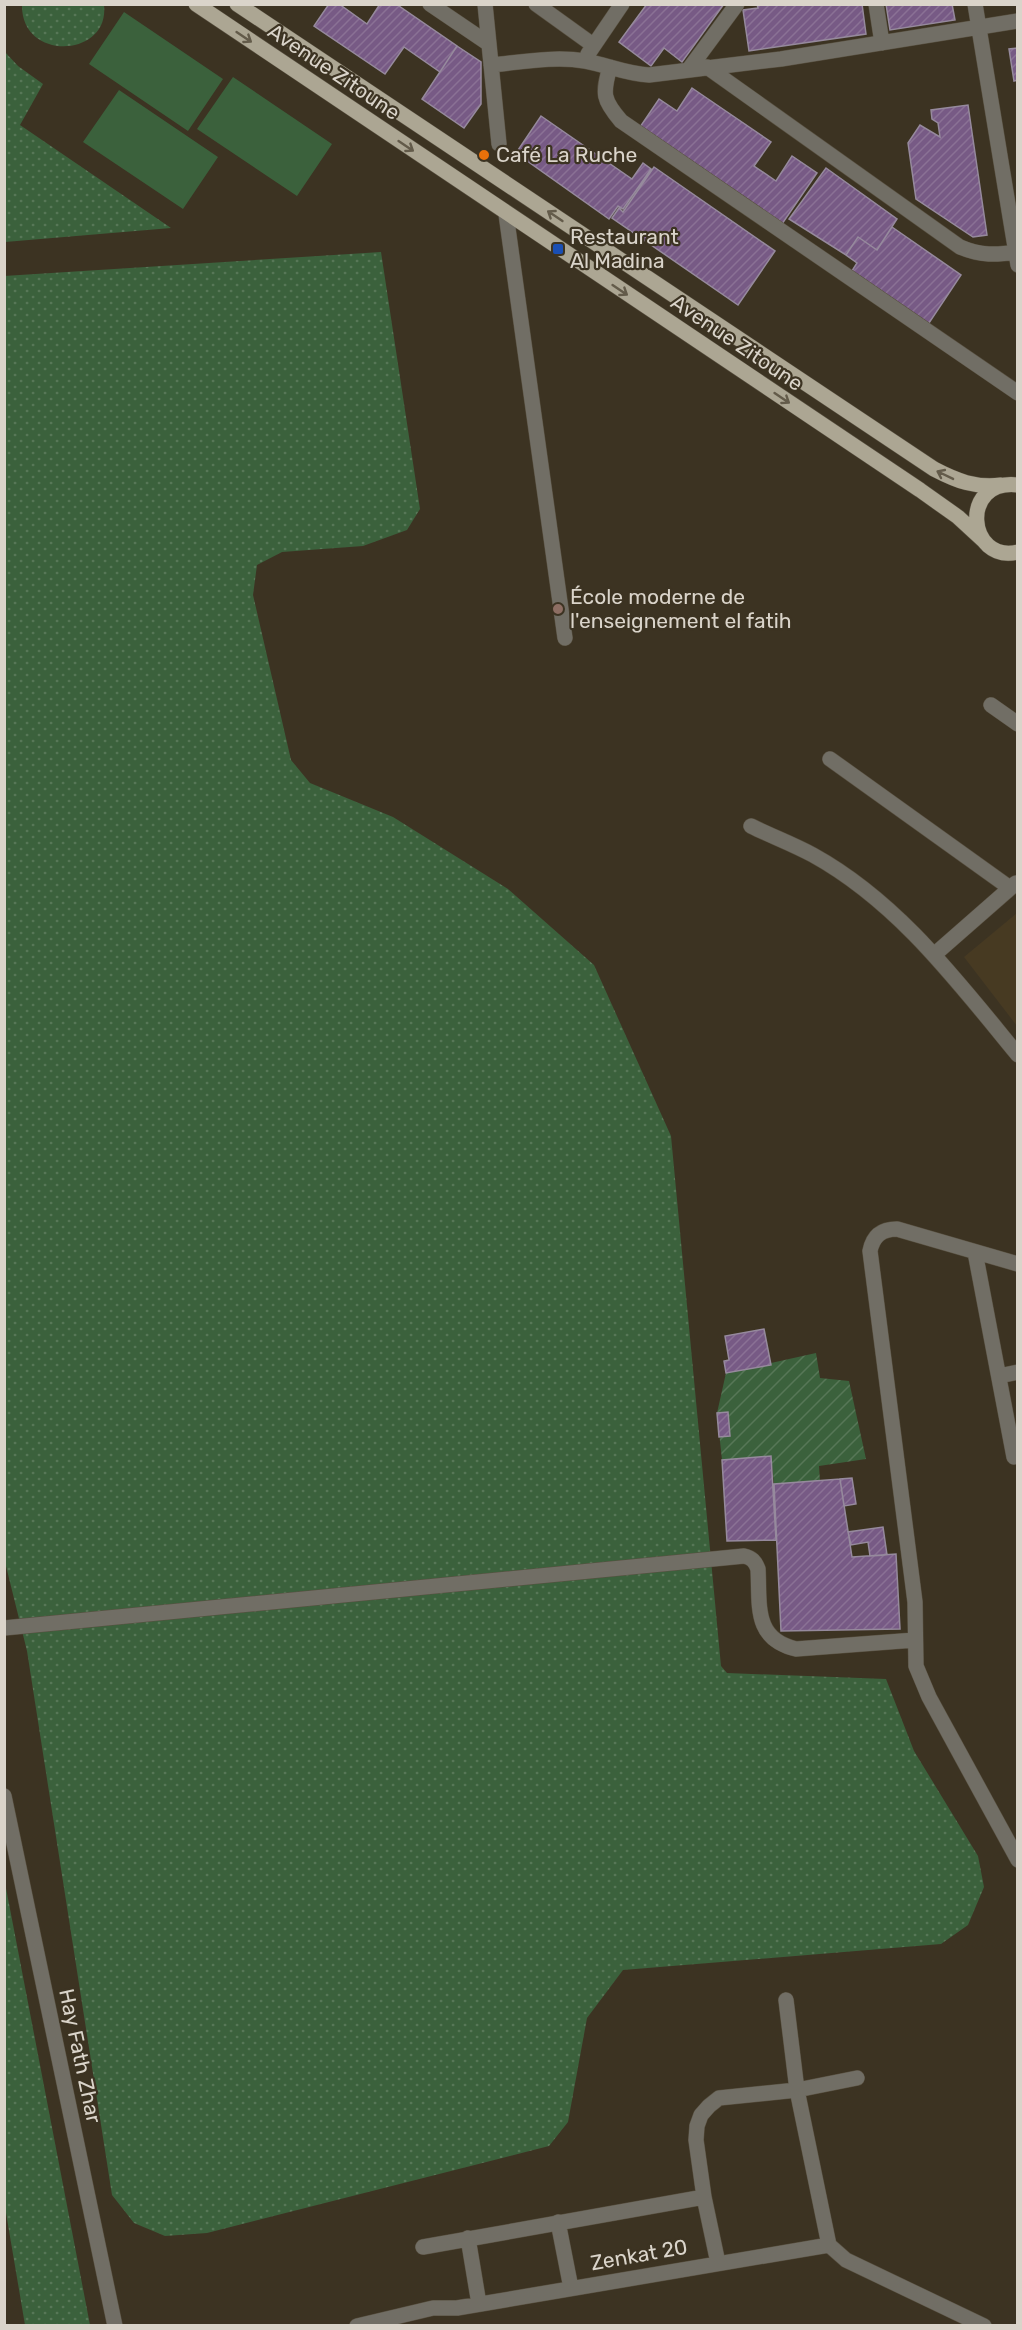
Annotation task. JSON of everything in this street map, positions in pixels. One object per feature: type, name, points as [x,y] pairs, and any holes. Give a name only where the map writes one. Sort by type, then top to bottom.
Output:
[{"type":"main road","name":"Avenue Zitoune","points":[[196,4],[920,490],[958,517],[991,548],[1001,552]]},
{"type":"main road","name":"Avenue Zitoune","points":[[237,4],[934,469],[962,483],[983,487],[1010,483]]},
{"type":"main road","points":[[983,540],[977,530],[975,519],[977,508],[982,498],[991,490],[1010,483]]},
{"type":"main road","points":[[1001,552],[1017,552]]},
{"type":"main road","points":[[1001,552],[1017,558]]},
{"type":"street","points":[[430,4],[489,44]]},
{"type":"street","points":[[485,4],[499,144]]},
{"type":"street","points":[[536,4],[594,45]]},
{"type":"street","points":[[583,61],[622,4]]},
{"type":"street","points":[[689,69],[736,4]]},
{"type":"street","points":[[876,4],[882,43]]},
{"type":"street","points":[[707,67],[960,247],[974,253],[1017,257],[975,4]]},
{"type":"street","points":[[491,65],[542,60],[583,61],[634,74],[781,59],[1017,21]]},
{"type":"street","points":[[610,68],[604,88],[605,98],[621,121],[1017,393]]},
{"type":"street","points":[[506,214],[565,638]]},
{"type":"street","points":[[991,705],[1017,724]]},
{"type":"street","points":[[830,759],[1014,884],[935,954]]},
{"type":"street","points":[[751,826],[813,855],[875,897],[935,954],[1017,1055]]},
{"type":"street","points":[[1017,1264],[897,1229],[878,1234],[870,1251],[915,1602],[916,1666],[921,1682],[1017,1860]]},
{"type":"street","points":[[975,1252],[1014,1457]]},
{"type":"street","points":[[999,1376],[1017,1372]]},
{"type":"street","points":[[4,1628],[744,1557],[756,1562],[758,1569],[762,1624],[770,1637],[782,1646],[796,1649],[915,1640]]},
{"type":"street","name":"Hay Fath Zhar","points":[[4,1796],[116,2325]]},
{"type":"street","points":[[786,2000],[797,2090],[829,2245],[846,2260],[984,2325]]},
{"type":"street","points":[[718,2263],[704,2197],[696,2140],[697,2126],[709,2106],[719,2098],[797,2090],[857,2078]]},
{"type":"street","points":[[423,2247],[704,2197]]},
{"type":"street","points":[[558,2222],[571,2288]]},
{"type":"street","points":[[468,2238],[478,2304]]},
{"type":"street","name":"Zenkat 20","points":[[357,2325],[434,2308],[457,2308],[829,2245]]},
{"type":"shaded area","points":[[1017,913],[1017,1026],[964,957]]},
{"type":"green space","points":[[22,5],[104,5],[102,23],[94,35],[80,43],[65,46],[49,44],[35,36],[25,24]]},
{"type":"green space","points":[[124,12],[223,79],[188,131],[89,64]]},
{"type":"green space","points":[[5,52],[18,66],[43,84],[20,125],[171,228],[5,242]]},
{"type":"green space","points":[[233,77],[332,144],[297,196],[197,129]]},
{"type":"green space","points":[[119,90],[218,157],[183,209],[83,142]]},
{"type":"green space","points":[[381,252],[420,509],[407,530],[363,546],[282,552],[257,565],[253,595],[291,760],[310,783],[393,817],[508,889],[594,965],[671,1136],[721,1666],[727,1673],[886,1679],[914,1751],[978,1856],[984,1887],[968,1925],[941,1944],[623,1970],[587,2018],[568,2122],[549,2146],[207,2233],[165,2236],[134,2223],[112,2195],[27,1651],[5,1562],[4,276]]},
{"type":"green space","points":[[816,1353],[820,1378],[849,1381],[866,1459],[819,1466],[820,1481],[774,1484],[771,1456],[722,1460],[717,1413],[726,1373]]},
{"type":"green space","points":[[4,1883],[90,2325],[25,2325],[5,2207]]},
{"type":"building","points":[[329,4],[339,4],[367,24],[380,4],[396,4],[457,46],[440,72],[404,47],[385,74],[314,26]]},
{"type":"building","points":[[647,4],[724,4],[682,62],[664,48],[651,66],[619,42]]},
{"type":"building","points":[[757,4],[862,4],[866,34],[749,51],[743,10],[758,8]]},
{"type":"building","points":[[886,4],[952,4],[955,20],[890,30]]},
{"type":"building","points":[[457,46],[481,62],[481,104],[464,128],[422,99]]},
{"type":"building","points":[[1018,48],[1018,80],[1014,81],[1009,49]]},
{"type":"building","points":[[692,88],[771,142],[754,166],[776,181],[792,156],[817,173],[782,224],[640,127],[659,99],[677,111]]},
{"type":"building","points":[[968,105],[987,235],[973,237],[916,199],[908,143],[920,125],[940,137],[938,123],[932,119],[931,110]]},
{"type":"building","points":[[541,116],[632,179],[643,163],[651,169],[623,209],[618,206],[609,219],[516,153]]},
{"type":"building","points":[[654,167],[775,251],[738,305],[612,218],[619,208],[623,212]]},
{"type":"building","points":[[826,168],[897,219],[877,250],[858,237],[846,255],[789,219]]},
{"type":"building","points":[[892,227],[961,275],[927,326],[850,274],[857,263],[846,255],[858,237],[877,250]]},
{"type":"building","points":[[764,1329],[771,1365],[726,1373],[724,1361],[729,1360],[725,1336]]},
{"type":"building","points":[[728,1412],[730,1436],[719,1437],[717,1413]]},
{"type":"building","points":[[771,1456],[776,1540],[727,1541],[722,1460]]},
{"type":"building","points":[[852,1478],[856,1504],[844,1506],[840,1479]]},
{"type":"building","points":[[840,1479],[852,1557],[896,1554],[900,1629],[781,1631],[774,1484]]},
{"type":"building","points":[[883,1527],[887,1555],[870,1556],[868,1542],[851,1545],[848,1532]]},
{"type":"place","name":"Café La Ruche","points":[[484,155]]},
{"type":"place","name":"Restaurant Al Madina","points":[[558,249]]},
{"type":"place","name":"École moderne de l'enseignement el fatih","points":[[558,609]]}]
